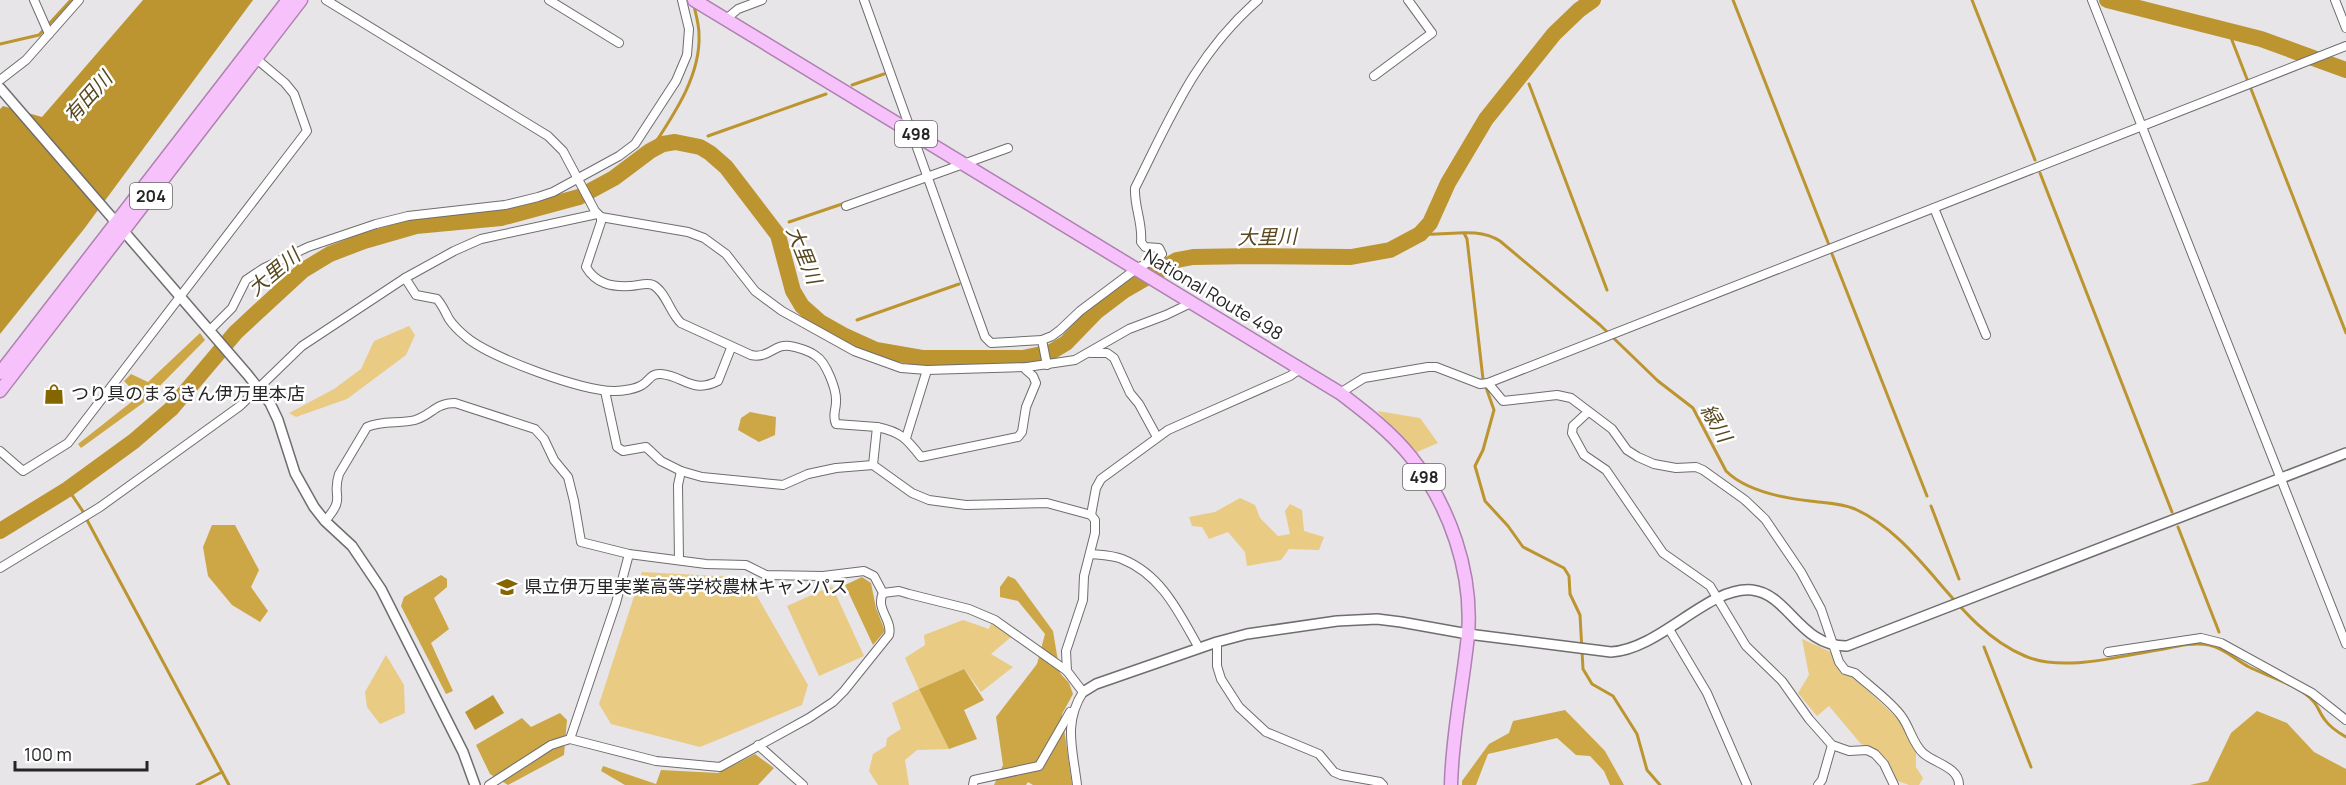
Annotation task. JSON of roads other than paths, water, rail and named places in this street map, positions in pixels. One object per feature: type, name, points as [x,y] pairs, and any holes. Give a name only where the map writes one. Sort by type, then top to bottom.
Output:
[{"type":"highway","name":"204","points":[[0,391],[120,227],[252,55],[288,0]]},
{"type":"highway","name":"204","points":[[252,55],[302,0]]},
{"type":"highway","name":"National Route 498","points":[[694,0],[1340,393],[1389,434],[1410,457],[1442,507],[1454,537],[1464,574],[1468,604],[1468,634],[1451,785]]},
{"type":"highway","name":"204","points":[[0,373],[120,227]]},
{"type":"street","points":[[34,0],[49,34]]},
{"type":"street","points":[[79,0],[26,60],[0,85],[259,388],[278,420],[295,473],[325,521],[352,546],[381,589],[462,752],[475,785]]},
{"type":"street","points":[[326,0],[548,136],[563,151],[601,222],[586,267],[596,280],[603,284],[631,286],[652,284],[657,288],[676,319],[731,348],[759,357],[783,345],[818,356],[836,393],[834,415],[836,424],[896,431],[906,438],[921,457],[1018,437],[1022,432],[1026,407],[1036,383],[1026,367]]},
{"type":"street","points":[[549,0],[619,43]]},
{"type":"street","points":[[212,333],[232,308],[246,280],[264,268],[308,247],[376,224],[408,216],[505,205],[538,197],[553,192],[619,156],[635,144],[676,81],[687,54],[688,29],[681,0]]},
{"type":"street","points":[[726,19],[738,9],[762,0]]},
{"type":"street","points":[[864,0],[987,342],[991,343],[1042,340],[1060,330],[1080,310],[1136,269],[1162,254],[1158,248],[1145,247],[1141,242],[1142,231],[1134,201],[1135,188],[1187,84],[1209,51],[1236,20],[1258,0]]},
{"type":"street","points":[[1374,76],[1432,33],[1408,0]]},
{"type":"street","points":[[2335,0],[2346,28]]},
{"type":"street","points":[[2093,1],[2346,644]]},
{"type":"street","points":[[1484,384],[2346,46]]},
{"type":"street","points":[[0,451],[23,471],[68,443],[307,131],[294,94],[285,82],[252,55]]},
{"type":"street","points":[[846,206],[1008,148]]},
{"type":"street","points":[[1934,208],[1986,335]]},
{"type":"street","points":[[0,568],[100,507],[240,406],[302,346],[405,278],[454,250],[481,238],[597,214],[688,232],[704,238],[726,254],[755,291],[827,338],[877,361],[901,368],[927,370],[1026,367],[1076,360],[1129,329],[1191,303]]},
{"type":"street","points":[[405,278],[416,295],[437,299],[450,321],[466,338],[483,349],[573,384],[605,391],[617,392],[641,386],[651,376],[660,374],[695,386],[709,386],[718,381],[731,348]]},
{"type":"street","points":[[1042,340],[1047,365]]},
{"type":"street","points":[[1091,353],[1107,353],[1114,358],[1130,393],[1139,404],[1157,437]]},
{"type":"street","points":[[1340,393],[1364,378],[1436,367],[1484,384],[1503,401],[1557,395],[1571,399],[1612,429],[1627,450],[1638,457],[1654,464],[1676,468],[1696,467],[1703,470],[1745,500],[1765,519],[1801,572],[1821,609],[1839,662],[1845,670],[1854,673],[1901,715],[1918,748],[1925,755],[1953,771],[1960,781],[1959,785]]},
{"type":"street","points":[[1091,515],[1096,488],[1101,479],[1157,437],[1185,422],[1290,376],[1300,369]]},
{"type":"street","points":[[906,438],[927,370]]},
{"type":"street","points":[[605,391],[617,447],[623,452],[646,447],[661,460],[681,471],[702,477],[783,485],[808,474],[836,468],[873,465],[912,493],[929,500],[966,505],[1047,503],[1091,515],[1095,520],[1095,533],[1084,576],[1083,600],[1066,651],[1067,671]]},
{"type":"street","points":[[325,521],[336,508],[339,499],[336,483],[339,474],[367,427],[373,424],[414,420],[434,407],[445,403],[455,403],[535,429],[544,439],[554,460],[568,477],[581,542],[629,554],[706,564],[746,565],[766,575],[823,576],[864,571],[874,576],[883,593]]},
{"type":"street","points":[[1588,412],[1573,426],[1572,433],[1584,455],[1606,470],[1663,553],[1710,585],[1716,599],[1722,605],[1746,646],[1782,681],[1809,719],[1832,745],[1849,751],[1867,750],[1875,754],[1884,764],[1894,785]]},
{"type":"street","points":[[873,465],[877,427]]},
{"type":"street","points":[[973,785],[974,780],[1039,766],[1083,692],[1096,684],[1217,642],[1259,632],[1337,621],[1377,619],[1468,634],[1611,652],[1626,651],[1669,629],[1716,599],[1740,591],[1753,590],[1776,601],[1810,634],[1834,646],[1847,646],[1953,607],[2346,453]]},
{"type":"street","points":[[679,560],[678,485],[681,471]]},
{"type":"street","points":[[570,739],[616,603],[629,554]]},
{"type":"street","points":[[1090,554],[1121,559],[1155,579],[1171,598],[1199,648]]},
{"type":"street","points":[[883,593],[899,591],[969,609],[995,620],[1067,671],[1083,692]]},
{"type":"street","points":[[489,785],[551,744],[570,739],[656,761],[720,767],[809,718],[844,691],[891,630],[880,606],[883,593]]},
{"type":"street","points":[[1669,629],[1707,693],[1747,785]]},
{"type":"street","points":[[2108,652],[2201,638],[2221,643],[2312,693],[2346,720]]},
{"type":"street","points":[[1217,642],[1217,666],[1221,679],[1239,707],[1266,732],[1319,754],[1334,772],[1341,776],[1380,782],[1383,785]]},
{"type":"street","points":[[1074,706],[1070,718],[1077,785]]},
{"type":"street","points":[[758,745],[803,785]]},
{"type":"street","points":[[1818,785],[1822,780],[1832,745]]},
{"type":"water","name":"有田川","points":[[143,0],[253,0],[84,229],[0,334],[0,109],[3,106],[42,117]]},
{"type":"water","points":[[493,695],[504,713],[475,730],[465,712]]},
{"type":"waterway","points":[[0,44],[39,35],[71,0]]},
{"type":"waterway","name":"大里川","points":[[0,531],[68,489],[134,441],[171,409],[236,332],[302,271],[330,254],[364,241],[416,226],[501,218],[579,197],[614,178],[663,144],[675,142],[700,147],[726,167],[778,235],[793,291],[802,306],[820,322],[876,350],[922,358],[1023,358],[1051,352],[1066,343],[1096,312],[1125,290],[1177,260],[1193,257],[1351,257],[1390,250],[1420,234],[1430,223],[1448,183],[1486,119],[1554,34],[1593,0]]},
{"type":"waterway","points":[[1733,0],[1829,245]]},
{"type":"waterway","points":[[1972,0],[2035,160]]},
{"type":"waterway","name":"大里川","points":[[2107,0],[2261,39],[2346,70]]},
{"type":"waterway","points":[[650,151],[684,96],[695,66],[699,34],[694,6]]},
{"type":"waterway","points":[[2228,30],[2247,79]]},
{"type":"waterway","points":[[852,85],[884,74]]},
{"type":"waterway","points":[[1529,84],[1607,290]]},
{"type":"waterway","points":[[2251,89],[2346,333]]},
{"type":"waterway","points":[[708,136],[826,94]]},
{"type":"waterway","points":[[2040,173],[2172,512]]},
{"type":"waterway","points":[[789,222],[845,203]]},
{"type":"waterway","points":[[1464,233],[1467,239],[1483,379],[1494,410],[1483,450],[1475,466],[1485,501],[1508,526],[1523,547],[1564,568],[1569,576],[1570,594],[1580,615],[1583,669],[1592,684],[1613,696],[1637,734],[1647,770],[1660,785]]},
{"type":"waterway","name":"緑川","points":[[1420,234],[1472,233],[1491,236],[1500,241],[1600,325],[1658,381],[1693,408],[1726,471],[1734,478],[1754,488],[1777,495],[1850,507],[1879,523],[1901,541],[1978,625],[2000,642],[2025,656],[2040,661],[2075,663],[2186,645],[2209,645],[2225,651],[2249,667],[2308,696],[2329,725],[2346,737]]},
{"type":"waterway","points":[[1832,254],[1927,496]]},
{"type":"waterway","points":[[857,320],[959,284]]},
{"type":"waterway","points":[[68,489],[84,513]]},
{"type":"waterway","points":[[1931,506],[1959,579]]},
{"type":"waterway","points":[[87,520],[229,785]]},
{"type":"waterway","points":[[2178,527],[2219,632]]},
{"type":"waterway","name":"緑川","points":[[1984,647],[2031,767]]},
{"type":"waterway","points":[[197,785],[222,772]]},
{"type":"place","name":"つり具のまるきん伊万里本店","points":[[54,394]]},
{"type":"place","name":"県立伊万里実業高等学校農林キャンパス","points":[[507,587]]}]
